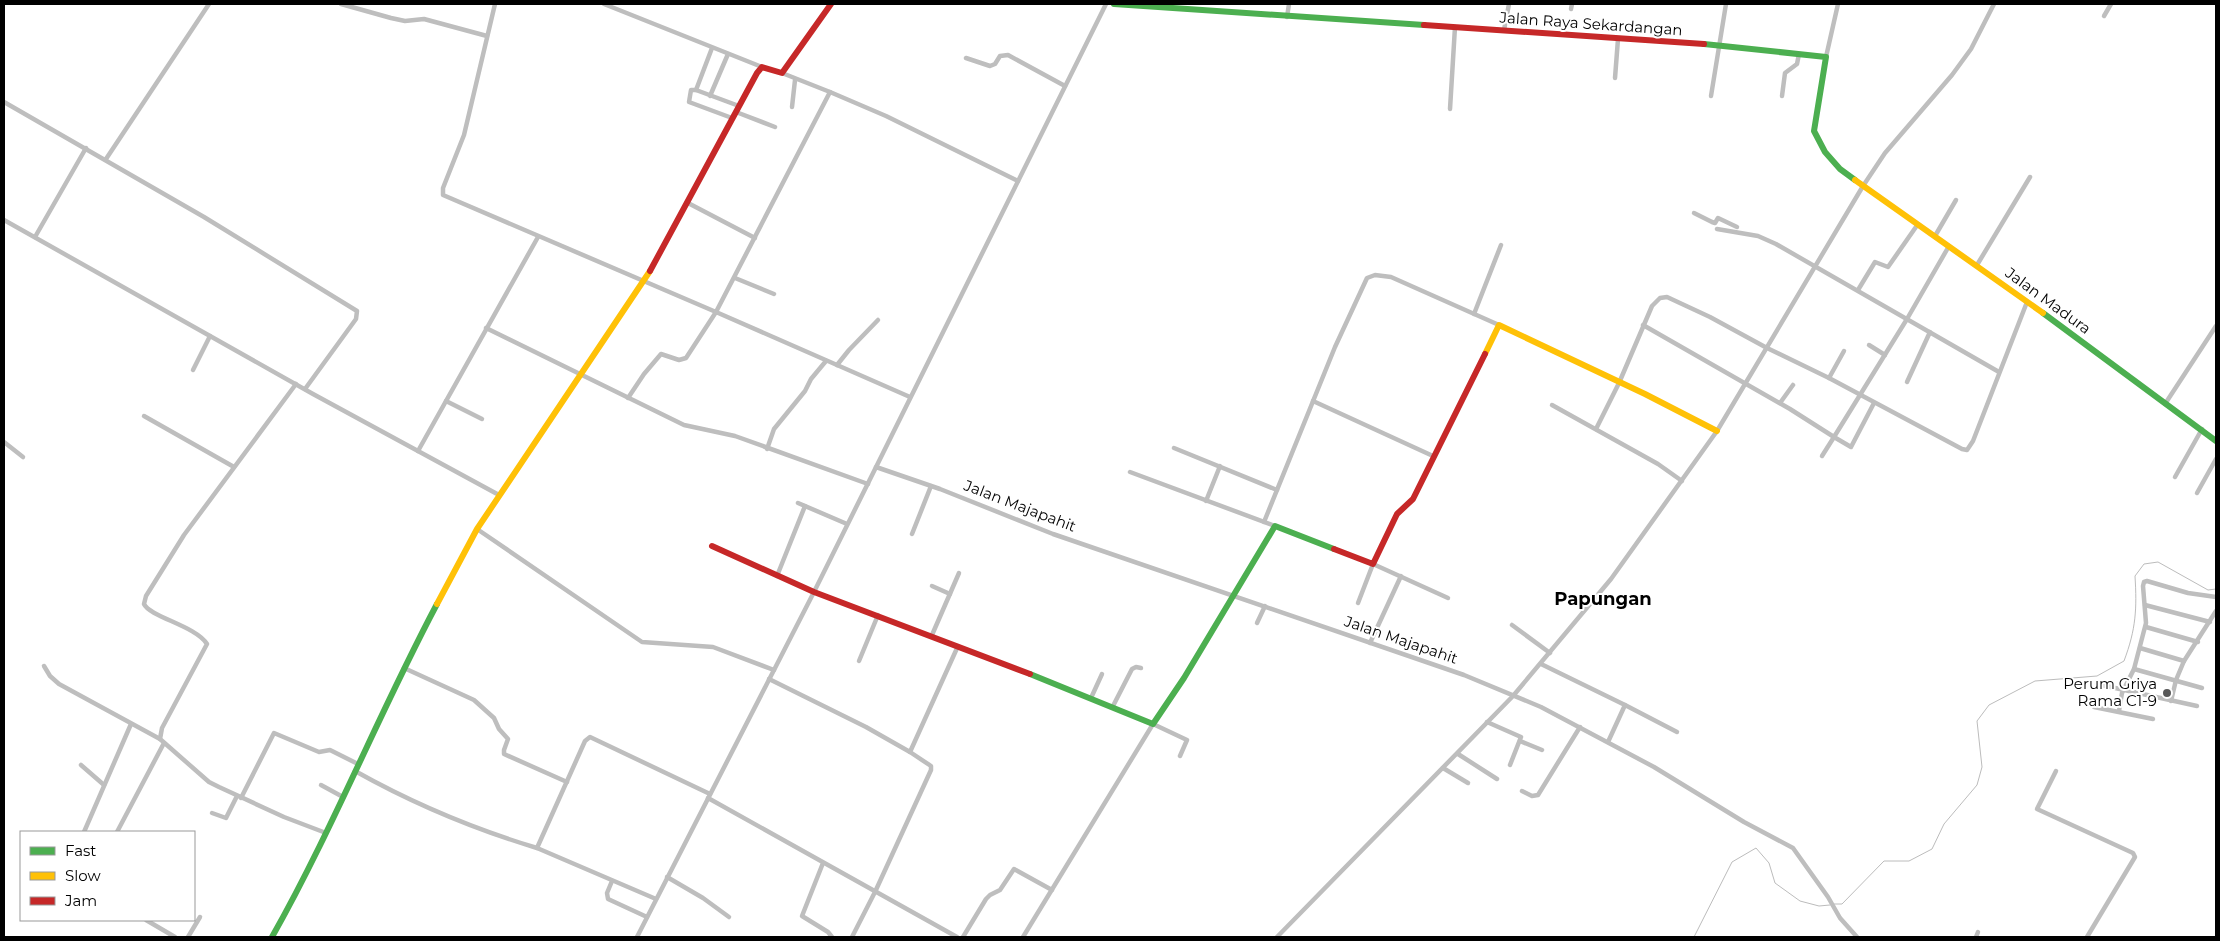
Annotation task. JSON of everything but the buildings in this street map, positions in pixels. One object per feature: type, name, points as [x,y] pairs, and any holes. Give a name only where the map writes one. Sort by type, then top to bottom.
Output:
[{"type":"street","points":[[106,159],[209,4]]},
{"type":"street","points":[[341,4],[405,21],[424,19],[487,36]]},
{"type":"street","points":[[495,4],[464,135],[442,193],[448,198],[910,397]]},
{"type":"street","points":[[604,4],[712,48],[830,92],[886,116],[1018,181]]},
{"type":"street","points":[[782,73],[831,4]]},
{"type":"street","points":[[637,937],[814,592],[1106,4]]},
{"type":"street","name":"Jalan Raya Sekardangan","points":[[1114,4],[1719,45],[1826,57]]},
{"type":"street","points":[[1287,17],[1289,4]]},
{"type":"street","points":[[1504,30],[1509,4]]},
{"type":"street","points":[[1711,96],[1726,4]]},
{"type":"street","points":[[1838,4],[1826,57],[1814,132],[1825,152],[1840,169],[1863,186]]},
{"type":"street","points":[[1277,937],[1513,696],[1611,579],[1717,431],[1863,186],[1885,153],[1952,75],[1971,49],[1994,4]]},
{"type":"street","points":[[2104,16],[2111,4]]},
{"type":"street","points":[[1450,109],[1455,27]]},
{"type":"street","points":[[1615,78],[1618,38]]},
{"type":"street","points":[[696,90],[712,48]]},
{"type":"street","points":[[710,96],[728,54]]},
{"type":"street","points":[[1782,96],[1785,73],[1796,65],[1800,54]]},
{"type":"street","points":[[966,58],[990,66],[995,64],[1000,56],[1008,55],[1065,86]]},
{"type":"street","points":[[272,937],[297,894],[413,649],[477,529],[583,375],[644,282],[762,66]]},
{"type":"street","points":[[792,106],[795,80]]},
{"type":"street","points":[[736,112],[710,96],[696,90],[691,90],[689,102],[736,112],[775,127]]},
{"type":"street","points":[[628,398],[644,374],[661,354],[679,360],[686,358],[716,312],[735,278],[830,92]]},
{"type":"street","points":[[4,102],[106,159],[357,311],[356,319],[304,389]]},
{"type":"street","points":[[35,237],[86,148]]},
{"type":"street","points":[[1977,266],[2030,177]]},
{"type":"street","name":"Jalan Madura","points":[[1863,186],[2027,302],[2216,441]]},
{"type":"street","points":[[1935,236],[1956,200]]},
{"type":"street","points":[[688,203],[755,238]]},
{"type":"street","points":[[1694,213],[1714,223],[1718,218],[1737,227]]},
{"type":"street","points":[[4,220],[304,389],[499,495]]},
{"type":"street","points":[[1858,290],[1875,262],[1888,268],[1918,224]]},
{"type":"street","points":[[1717,229],[1758,236],[1816,265],[1999,372]]},
{"type":"street","points":[[418,451],[538,237]]},
{"type":"street","points":[[1474,314],[1501,245]]},
{"type":"street","points":[[1822,456],[1907,319],[1949,246]]},
{"type":"street","points":[[1264,522],[1359,291],[1368,277],[1379,275],[1391,277],[1499,325],[1717,431]]},
{"type":"street","points":[[735,278],[774,294]]},
{"type":"street","points":[[1596,429],[1619,383],[1652,306],[1660,298],[1667,297],[1710,317],[1767,348],[1829,378],[1859,396],[1967,450],[1973,441],[2027,302]]},
{"type":"street","points":[[837,365],[878,320]]},
{"type":"street","points":[[1358,603],[1373,564],[1396,514],[1413,499],[1499,325]]},
{"type":"street","points":[[1643,325],[1851,446],[1874,403]]},
{"type":"street","points":[[2165,404],[2216,326]]},
{"type":"street","points":[[486,328],[684,425],[735,436],[766,449],[868,484]]},
{"type":"street","points":[[1907,382],[1930,332]]},
{"type":"street","points":[[192,370],[210,336]]},
{"type":"street","points":[[1869,345],[1885,354]]},
{"type":"street","points":[[1829,378],[1844,351]]},
{"type":"street","points":[[766,449],[774,429],[805,391],[811,379],[826,361]]},
{"type":"street","points":[[117,831],[162,741],[162,728],[207,644],[180,625],[150,611],[144,602],[176,546],[296,384]]},
{"type":"street","points":[[1780,403],[1793,386]]},
{"type":"street","points":[[446,401],[482,419]]},
{"type":"street","points":[[1313,402],[1433,456]]},
{"type":"street","points":[[1552,405],[1658,464],[1682,481]]},
{"type":"street","points":[[144,416],[234,467]]},
{"type":"street","points":[[2175,477],[2202,429]]},
{"type":"street","points":[[4,442],[24,457]]},
{"type":"street","points":[[1174,448],[1277,490]]},
{"type":"street","points":[[2197,493],[2216,459]]},
{"type":"street","points":[[1206,501],[1220,466]]},
{"type":"street","name":"Jalan Majapahit","points":[[876,467],[931,486],[1054,534],[1464,675],[1541,707],[1608,742],[1792,848],[1828,897],[1840,918],[1857,937]]},
{"type":"street","points":[[1130,472],[1373,564],[1448,598]]},
{"type":"street","points":[[912,534],[931,486]]},
{"type":"street","points":[[798,503],[847,524]]},
{"type":"street","points":[[777,576],[806,506]]},
{"type":"street","points":[[1023,937],[1153,724],[1235,595],[1275,526]]},
{"type":"street","points":[[477,529],[642,642],[710,646],[774,670]]},
{"type":"street","points":[[712,546],[814,592],[932,635],[1113,706],[1187,740],[1180,756]]},
{"type":"street","points":[[932,635],[958,573]]},
{"type":"street","points":[[1370,643],[1401,576]]},
{"type":"street","points":[[2119,711],[2124,689],[2134,669],[2146,627],[2143,586],[2147,581],[2188,593],[2216,598]]},
{"type":"street","points":[[932,586],[950,594]]},
{"type":"street","points":[[2145,604],[2210,622]]},
{"type":"street","points":[[1257,624],[1265,606]]},
{"type":"street","points":[[2171,701],[2176,680],[2184,661],[2198,642],[2216,611]]},
{"type":"street","points":[[859,662],[878,615]]},
{"type":"street","points":[[1512,625],[1550,653]]},
{"type":"street","points":[[2146,627],[2198,642]]},
{"type":"street","points":[[910,752],[958,646]]},
{"type":"street","points":[[2140,648],[2184,661]]},
{"type":"street","points":[[1541,664],[1677,732]]},
{"type":"street","points":[[44,666],[50,676],[59,684],[162,741],[210,782],[239,797],[326,833]]},
{"type":"street","points":[[1113,706],[1132,669],[1136,667],[1141,668]]},
{"type":"street","points":[[404,668],[474,700],[494,718],[499,729],[508,739],[504,754],[567,782]]},
{"type":"street","points":[[2134,669],[2202,688]]},
{"type":"street","points":[[1092,698],[1102,674]]},
{"type":"street","points":[[769,679],[858,723],[928,762],[931,766],[931,770],[875,892],[852,937]]},
{"type":"street","points":[[2097,684],[2197,706]]},
{"type":"street","points":[[1608,742],[1625,705]]},
{"type":"street","points":[[2094,707],[2153,719]]},
{"type":"street","points":[[1487,722],[1520,736],[1520,741],[1510,765]]},
{"type":"street","points":[[84,831],[131,724]]},
{"type":"street","points":[[1522,791],[1532,796],[1538,795],[1580,728]]},
{"type":"street","points":[[212,813],[226,818],[274,733],[319,752],[330,750],[358,764]]},
{"type":"street","points":[[537,848],[585,741],[590,737],[709,796],[823,863],[957,937]]},
{"type":"street","points":[[1520,741],[1542,750]]},
{"type":"street","points":[[1458,754],[1497,779]]},
{"type":"street","points":[[81,765],[104,786]]},
{"type":"street","points":[[1443,768],[1468,783]]},
{"type":"street","points":[[355,771],[390,790],[455,819],[537,848],[656,899]]},
{"type":"street","points":[[2056,771],[2037,809],[2135,856],[2087,937]]},
{"type":"street","points":[[320,785],[342,797]]},
{"type":"street","points":[[823,863],[802,916],[828,932],[832,937]]},
{"type":"street","points":[[963,937],[986,899],[1000,890],[1014,869],[1052,890]]},
{"type":"street","points":[[667,878],[703,898],[729,917]]},
{"type":"street","points":[[612,881],[607,897],[647,917]]},
{"type":"street","points":[[188,937],[200,917]]},
{"type":"street","points":[[148,921],[175,937]]},
{"type":"waterway","points":[[1834,904],[1842,904],[1884,861],[1909,861],[1932,849],[1944,824],[1977,785],[1982,767],[1977,721],[1989,705],[2035,681],[2097,676],[2124,661],[2135,619],[2135,576],[2144,564],[2158,562],[2208,590],[2216,589]]},
{"type":"waterway","points":[[1694,937],[1732,862],[1756,848],[1769,863],[1775,883],[1800,901],[1819,906],[1830,905]]},
{"type":"traffic: fast","points":[[1114,4],[1424,25]]},
{"type":"traffic: fast","points":[[1704,44],[1826,57],[1814,131],[1825,152],[1840,169],[1855,180]]},
{"type":"traffic: fast","points":[[2043,313],[2216,441]]},
{"type":"traffic: fast","points":[[1030,674],[1153,724],[1184,678],[1275,526],[1334,549]]},
{"type":"traffic: fast","points":[[272,937],[336,813],[395,687],[437,604]]},
{"type":"traffic: slow","points":[[1855,180],[2043,313]]},
{"type":"traffic: slow","points":[[437,604],[477,529],[650,271]]},
{"type":"traffic: slow","points":[[1485,354],[1499,325],[1645,394],[1717,431]]},
{"type":"traffic: jam","points":[[650,271],[757,73],[762,67],[782,73],[831,4]]},
{"type":"traffic: jam","points":[[1424,25],[1704,44]]},
{"type":"traffic: jam","points":[[1334,549],[1373,564],[1397,514],[1413,499],[1485,354]]},
{"type":"traffic: jam","points":[[712,546],[814,592],[1030,674]]},
{"type":"place","name":"Perum Griya Rama C1-9","points":[[2167,693]]},
{"type":"district","name":"Papungan","points":[[1603,599]]}]
